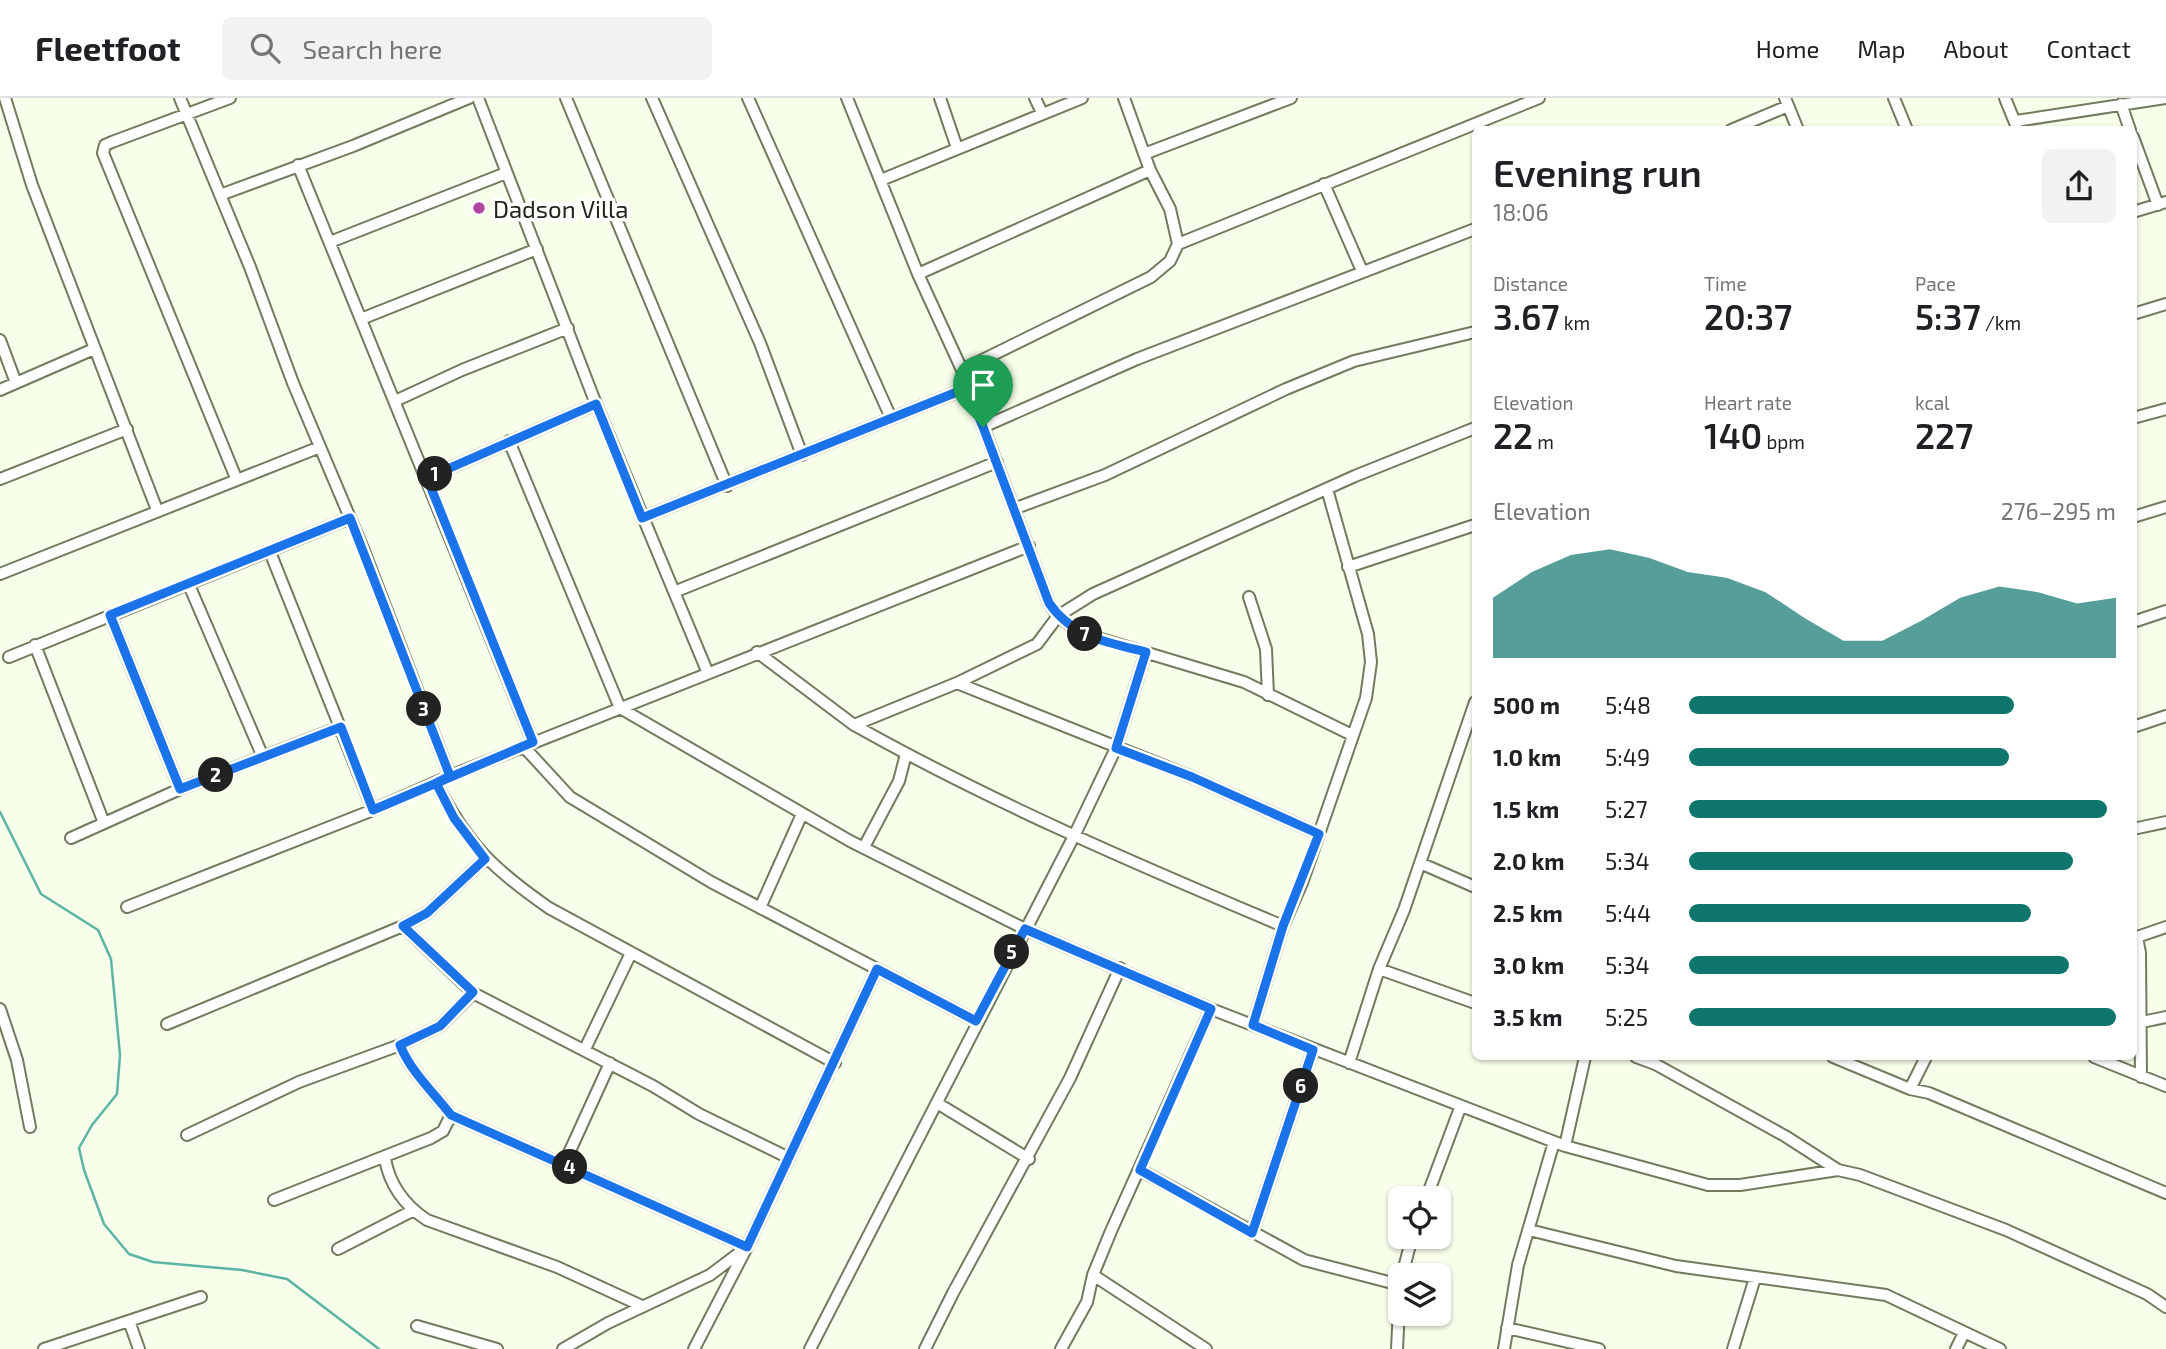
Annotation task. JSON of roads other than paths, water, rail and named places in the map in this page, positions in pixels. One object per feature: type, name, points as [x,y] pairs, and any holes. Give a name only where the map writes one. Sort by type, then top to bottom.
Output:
[{"type":"street","points":[[5,98],[32,185],[157,510]]},
{"type":"street","points":[[180,98],[189,113],[450,776]]},
{"type":"street","points":[[230,98],[105,145],[103,153],[236,478]]},
{"type":"street","points":[[220,195],[469,98]]},
{"type":"street","points":[[478,98],[596,404],[707,671]]},
{"type":"street","points":[[566,98],[727,486]]},
{"type":"street","points":[[652,98],[760,342],[802,455]]},
{"type":"street","points":[[748,98],[891,418]]},
{"type":"street","points":[[847,98],[918,274],[962,370],[1016,508],[1049,603],[1058,616],[1081,633],[1244,682],[1352,735]]},
{"type":"street","points":[[940,98],[957,148]]},
{"type":"street","points":[[1035,98],[1042,113]]},
{"type":"street","points":[[881,180],[1082,98]]},
{"type":"street","points":[[962,370],[1151,277],[1170,261],[1178,244],[1170,209],[1150,170],[1124,98]]},
{"type":"street","points":[[1144,154],[1291,98]]},
{"type":"street","points":[[1178,244],[1539,98]]},
{"type":"street","points":[[1894,98],[1905,126]]},
{"type":"street","points":[[2006,98],[2017,125],[2166,98]]},
{"type":"street","points":[[1739,126],[1787,102],[1796,126]]},
{"type":"street","points":[[2122,104],[2129,126]]},
{"type":"street","points":[[2137,146],[2162,204],[2137,211]]},
{"type":"street","points":[[298,165],[427,478],[528,744],[570,797],[711,882],[976,1021]]},
{"type":"street","points":[[918,274],[1150,170]]},
{"type":"street","points":[[330,242],[506,173]]},
{"type":"street","points":[[1324,184],[1362,271]]},
{"type":"street","points":[[983,427],[1137,359],[1472,230]]},
{"type":"street","points":[[361,319],[537,249]]},
{"type":"street","points":[[2137,313],[2166,304]]},
{"type":"street","points":[[395,401],[462,370],[568,328]]},
{"type":"street","points":[[1016,508],[1105,475],[1286,389],[1354,361],[1472,333]]},
{"type":"street","points":[[0,340],[16,383]]},
{"type":"street","points":[[0,390],[94,349]]},
{"type":"street","points":[[642,518],[967,388]]},
{"type":"street","points":[[427,478],[596,404]]},
{"type":"street","points":[[2137,417],[2166,409]]},
{"type":"street","points":[[0,479],[127,429]]},
{"type":"street","points":[[854,725],[957,683],[1037,644],[1058,616],[1093,594],[1327,489],[1472,429]]},
{"type":"street","points":[[509,441],[620,708],[802,814],[1025,929],[1313,1050],[1565,1146],[1708,1185],[1740,1185],[1838,1170]]},
{"type":"street","points":[[0,574],[236,478],[320,447]]},
{"type":"street","points":[[674,592],[997,462]]},
{"type":"street","points":[[1253,1025],[1283,926],[1319,834],[1366,698],[1371,662],[1368,634],[1327,489]]},
{"type":"street","points":[[2137,516],[2166,507]]},
{"type":"street","points":[[9,657],[350,518]]},
{"type":"street","points":[[1348,567],[1472,526]]},
{"type":"street","points":[[127,907],[373,810],[707,671],[1029,546]]},
{"type":"street","points":[[270,552],[373,810]]},
{"type":"street","points":[[190,585],[263,757]]},
{"type":"street","points":[[1248,597],[1266,649],[1268,695]]},
{"type":"street","points":[[2137,621],[2166,611]]},
{"type":"street","points":[[110,615],[180,789]]},
{"type":"street","points":[[35,645],[104,823]]},
{"type":"street","points":[[757,652],[854,725],[906,754],[1075,834],[1283,926]]},
{"type":"street","points":[[810,1349],[937,1103],[976,1021],[1075,834],[1116,748],[1146,652]]},
{"type":"street","points":[[957,683],[1192,777],[1319,834]]},
{"type":"street","points":[[1349,1063],[1379,969],[1420,863],[1472,711]]},
{"type":"street","points":[[2137,726],[2166,716]]},
{"type":"street","points":[[71,838],[180,789],[341,727]]},
{"type":"street","points":[[864,847],[899,781],[906,754]]},
{"type":"street","points":[[436,783],[454,818],[485,859],[549,908],[835,1063]]},
{"type":"street","points":[[760,908],[802,814]]},
{"type":"street","points":[[2137,828],[2166,822]]},
{"type":"street","points":[[167,1024],[403,926],[427,913],[485,859]]},
{"type":"street","points":[[1420,863],[1472,886]]},
{"type":"street","points":[[403,926],[473,992],[610,1063],[699,1114],[789,1158]]},
{"type":"street","points":[[2137,935],[2166,927]]},
{"type":"street","points":[[584,1049],[631,953]]},
{"type":"street","points":[[2137,958],[2143,1022],[2141,1077]]},
{"type":"street","points":[[925,1349],[1070,1078],[1120,968]]},
{"type":"street","points":[[694,1349],[747,1247],[877,969]]},
{"type":"street","points":[[1379,969],[1472,1002]]},
{"type":"street","points":[[187,1135],[299,1082],[400,1045],[440,1026],[473,992]]},
{"type":"street","points":[[0,1009],[17,1060],[30,1127]]},
{"type":"street","points":[[1061,1349],[1087,1302],[1093,1275],[1211,1009]]},
{"type":"street","points":[[2143,1022],[2166,1017]]},
{"type":"street","points":[[400,1045],[408,1065],[427,1083],[451,1115],[747,1247]]},
{"type":"street","points":[[1252,1233],[1313,1050]]},
{"type":"street","points":[[1565,1146],[1584,1060]]},
{"type":"street","points":[[1644,1060],[1714,1097],[1838,1170],[1860,1175],[2006,1230],[2147,1294],[2166,1307]]},
{"type":"street","points":[[1840,1060],[1910,1089],[1929,1093],[2166,1193]]},
{"type":"street","points":[[1910,1089],[1924,1060]]},
{"type":"street","points":[[2101,1060],[2166,1086]]},
{"type":"street","points":[[564,1164],[610,1063]]},
{"type":"street","points":[[937,1103],[1028,1158]]},
{"type":"street","points":[[1431,1186],[1460,1108]]},
{"type":"street","points":[[274,1200],[384,1159],[443,1131],[451,1115]]},
{"type":"street","points":[[1504,1349],[1518,1265],[1554,1142]]},
{"type":"street","points":[[384,1159],[392,1186],[412,1211],[442,1227],[557,1267],[642,1306]]},
{"type":"street","points":[[1140,1170],[1252,1233],[1315,1264],[1388,1283]]},
{"type":"street","points":[[338,1249],[412,1211]]},
{"type":"street","points":[[1529,1230],[1676,1266],[1886,1295],[2000,1349]]},
{"type":"street","points":[[563,1349],[642,1306],[710,1275],[747,1247]]},
{"type":"street","points":[[1093,1275],[1206,1349]]},
{"type":"street","points":[[1733,1349],[1755,1279]]},
{"type":"street","points":[[44,1349],[201,1297]]},
{"type":"street","points":[[129,1321],[139,1349]]},
{"type":"street","points":[[416,1326],[497,1349]]},
{"type":"street","points":[[1397,1349],[1398,1326]]},
{"type":"street","points":[[1507,1328],[1599,1349]]},
{"type":"street","points":[[1956,1349],[1964,1333]]},
{"type":"street","points":[[1181,1349],[1189,1337]]},
{"type":"waterway","points":[[0,812],[41,894],[98,930],[111,959],[120,1055],[117,1094],[92,1125],[79,1148],[84,1170],[104,1224],[129,1254],[153,1262],[242,1270],[287,1279],[379,1349]]},
{"type":"place","name":"Dadson Villa","points":[[479,208]]}]
